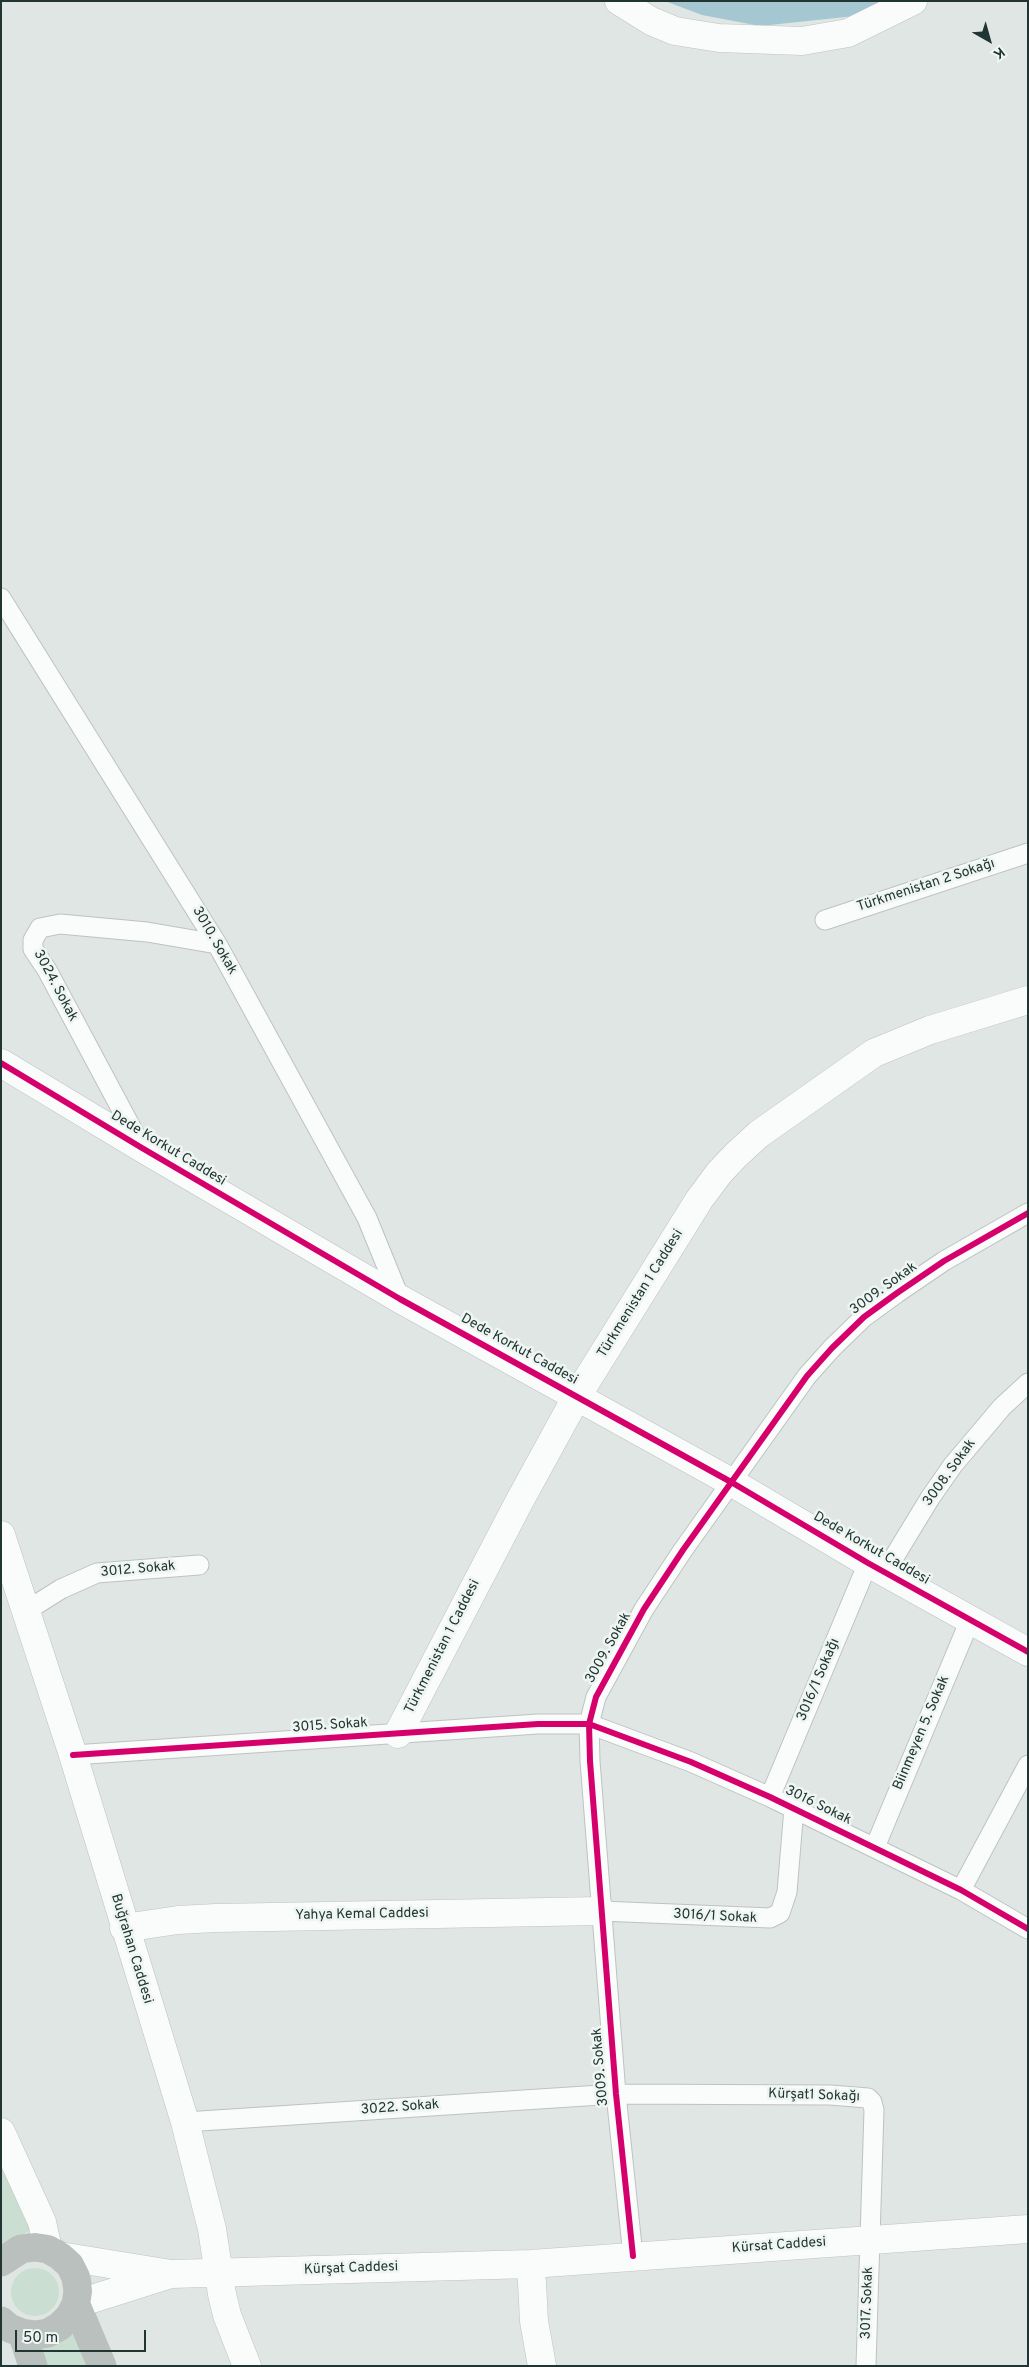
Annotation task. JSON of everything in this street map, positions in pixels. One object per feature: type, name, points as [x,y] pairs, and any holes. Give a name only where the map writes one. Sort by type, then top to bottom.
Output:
[{"type":"highway","points":[[1,2262],[21,2249],[35,2247],[54,2252],[70,2265],[76,2277],[78,2291],[76,2304],[70,2316],[60,2326],[48,2333],[35,2335],[11,2327]]},
{"type":"highway","points":[[76,2304],[102,2366]]},
{"type":"highway","points":[[11,2327],[33,2366]]},
{"type":"street","points":[[619,1],[651,22],[682,33],[719,38],[802,41],[848,33],[914,1]]},
{"type":"street","name":"3010. Sokak","points":[[1,598],[217,944],[367,1218],[400,1299]]},
{"type":"street","name":"Türkmenistan 2 Sokağı","points":[[825,920],[1028,853]]},
{"type":"street","name":"3024. Sokak","points":[[142,1148],[34,949],[33,940],[40,928],[60,924],[146,932],[217,944]]},
{"type":"street","name":"Türkmenistan 1 Caddesi","points":[[398,1734],[518,1502],[577,1396],[699,1200],[736,1154],[759,1134],[874,1053],[930,1030],[1028,1000]]},
{"type":"street","name":"Dede Korkut Caddesi","points":[[1,1063],[400,1299],[731,1482],[876,1567],[1028,1652]]},
{"type":"street","name":"3009. Sokak","points":[[634,2256],[616,2094],[601,1911],[589,1724],[596,1697],[620,1650],[654,1594],[807,1376],[864,1317],[944,1261],[1028,1213]]},
{"type":"street","name":"3008. Sokak","points":[[876,1567],[930,1498],[953,1465],[1002,1407],[1028,1383]]},
{"type":"street","name":"Buğrahan Caddesi","points":[[1,1534],[73,1755],[124,1928],[185,2122],[212,2229],[218,2274],[227,2314],[247,2366]]},
{"type":"street","name":"3012. Sokak","points":[[26,1611],[60,1589],[97,1573],[199,1565]]},
{"type":"street","name":"3016/1 Sokağı","points":[[770,1797],[876,1567]]},
{"type":"street","name":"Biinmeyen 5. Sokak","points":[[875,1847],[970,1620]]},
{"type":"street","name":"3015. Sokak","points":[[73,1755],[538,1724],[589,1724]]},
{"type":"street","name":"3016 Sokak","points":[[589,1724],[652,1746],[794,1808],[961,1890],[1028,1929]]},
{"type":"street","points":[[961,1890],[1028,1765]]},
{"type":"street","name":"3016/1 Sokak","points":[[601,1911],[770,1918],[780,1913],[787,1892],[794,1808]]},
{"type":"street","name":"Yahya Kemal Caddesi","points":[[124,1928],[178,1920],[216,1918],[601,1911]]},
{"type":"street","name":"3022. Sokak","points":[[185,2122],[616,2094]]},
{"type":"street","name":"Kürşat1 Sokağı","points":[[616,2094],[830,2095],[868,2098],[872,2102],[874,2110],[871,2240]]},
{"type":"street","points":[[1,2132],[54,2252]]},
{"type":"street","name":"Kürsat Caddesi","points":[[531,2264],[1028,2229]]},
{"type":"street","name":"3017. Sokak","points":[[866,2366],[871,2240]]},
{"type":"street","name":"Kürşat Caddesi","points":[[54,2252],[171,2274],[531,2264]]},
{"type":"street","points":[[531,2264],[534,2321],[542,2366]]},
{"type":"street","name":"Kürşat Caddesi","points":[[76,2304],[171,2274]]},
{"type":"green space","points":[[1,2167],[32,2230],[1,2244]]},
{"type":"green space","points":[[30,2268],[40,2268],[52,2275],[59,2287],[59,2297],[52,2309],[40,2316],[30,2316],[22,2312],[15,2305],[11,2297],[11,2287],[15,2279],[22,2272]]},
{"type":"green space","points":[[74,2334],[89,2366],[42,2366],[33,2347]]},
{"type":"water","points":[[665,1],[893,1],[855,16],[760,26],[702,15]]},
{"type":"cycle path","points":[[1,1063],[400,1299],[731,1482],[868,1563],[1028,1652]]},
{"type":"cycle path","points":[[633,2256],[616,2094],[590,1761],[589,1724],[596,1697],[644,1609],[683,1550],[807,1376],[864,1317],[944,1261],[1028,1213]]},
{"type":"cycle path","points":[[73,1755],[538,1724],[589,1724],[691,1762],[770,1797],[961,1890],[1028,1929]]}]
